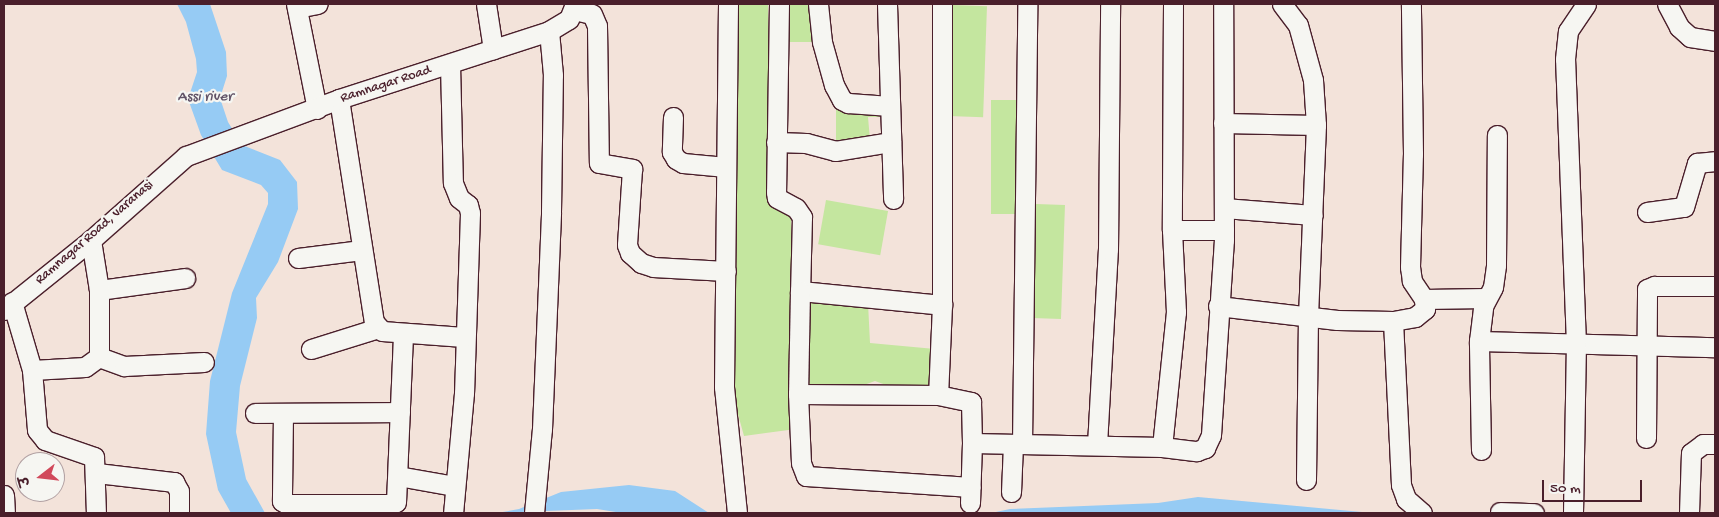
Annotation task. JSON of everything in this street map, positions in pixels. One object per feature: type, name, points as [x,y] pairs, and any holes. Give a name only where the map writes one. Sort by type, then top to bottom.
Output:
[{"type":"street","points":[[317,109],[296,6],[318,4]]},
{"type":"street","points":[[486,4],[493,49]]},
{"type":"street","points":[[728,4],[724,387],[737,508]]},
{"type":"street","points":[[779,4],[781,28],[776,142],[777,198],[796,208],[802,217],[798,394],[801,463],[806,476],[970,495],[971,402],[938,396],[798,394]]},
{"type":"street","points":[[818,4],[822,42],[834,85],[842,100],[848,103],[890,106]]},
{"type":"street","points":[[887,4],[893,199]]},
{"type":"street","points":[[938,396],[942,305],[942,4]]},
{"type":"street","points":[[1012,492],[1018,444],[1027,4]]},
{"type":"street","points":[[1097,446],[1108,249],[1110,4]]},
{"type":"street","points":[[1162,447],[1176,312],[1172,230],[1173,4]]},
{"type":"street","points":[[972,443],[1162,447],[1196,451],[1205,448],[1210,435],[1224,230],[1223,4]]},
{"type":"street","points":[[1282,4],[1298,24],[1313,80],[1316,125],[1308,316],[1306,480]]},
{"type":"street","points":[[1218,306],[1308,316],[1393,321],[1416,317],[1425,309],[1424,299],[1412,281],[1410,268],[1413,154],[1411,4]]},
{"type":"street","points":[[1573,513],[1576,344],[1565,59],[1568,31],[1586,4]]},
{"type":"street","points":[[1667,4],[1679,27],[1690,37],[1715,41]]},
{"type":"street","points":[[575,7],[592,14],[597,26],[599,163],[632,169],[627,245],[630,253],[641,264],[653,267],[726,270]]},
{"type":"street","name":"Ramnagar Road","points":[[186,156],[338,100],[549,31],[569,19],[575,7]]},
{"type":"street","points":[[534,506],[542,429],[551,212],[553,75],[549,31]]},
{"type":"street","points":[[450,64],[453,183],[459,198],[468,204],[470,212],[464,337],[464,394],[453,513]]},
{"type":"street","points":[[338,100],[371,312],[378,328]]},
{"type":"street","points":[[672,117],[672,152],[676,159],[683,163],[726,167]]},
{"type":"street","points":[[1223,123],[1316,125]]},
{"type":"street","points":[[1481,450],[1479,341],[1486,298],[1493,287],[1496,265],[1497,135]]},
{"type":"street","points":[[776,142],[806,144],[835,151],[891,142]]},
{"type":"street","name":"Ramnagar Road, varanasi","points":[[8,306],[91,240],[186,156]]},
{"type":"street","points":[[1647,212],[1684,207],[1697,163],[1715,161]]},
{"type":"street","points":[[1224,208],[1313,215]]},
{"type":"street","points":[[1172,230],[1224,230]]},
{"type":"street","points":[[91,240],[99,290],[99,357]]},
{"type":"street","points":[[298,258],[361,250]]},
{"type":"street","points":[[99,290],[185,278]]},
{"type":"street","points":[[1646,438],[1644,345],[1646,289],[1654,286],[1715,286]]},
{"type":"street","points":[[800,291],[942,305]]},
{"type":"street","points":[[1424,299],[1486,298]]},
{"type":"street","points":[[8,306],[32,370],[40,436],[50,442],[90,453],[94,457],[97,473],[96,513]]},
{"type":"street","points":[[1393,321],[1401,485],[1406,499],[1421,511]]},
{"type":"street","points":[[311,349],[378,328],[403,333],[464,337]]},
{"type":"street","points":[[283,413],[281,495],[287,504],[390,504],[396,502],[398,495],[403,333]]},
{"type":"street","points":[[1479,341],[1715,347]]},
{"type":"street","points":[[99,357],[124,366],[204,362]]},
{"type":"street","points":[[32,370],[85,367],[99,357]]},
{"type":"street","points":[[255,413],[400,412]]},
{"type":"street","points":[[1689,513],[1691,453],[1703,444],[1715,444]]},
{"type":"street","points":[[97,473],[174,482],[180,491],[179,513]]},
{"type":"street","points":[[398,476],[455,486]]},
{"type":"street","points":[[4,495],[5,513]]},
{"type":"street","points":[[1500,512],[1534,513]]},
{"type":"green space","points":[[731,4],[768,4],[771,205],[791,215],[796,429],[744,436],[731,389]]},
{"type":"green space","points":[[783,4],[813,4],[813,42],[783,42]]},
{"type":"green space","points":[[952,5],[987,6],[983,117],[948,116]]},
{"type":"green space","points":[[991,100],[1021,100],[1021,214],[991,214]]},
{"type":"green space","points":[[836,106],[884,109],[884,117],[868,117],[870,140],[836,147]]},
{"type":"green space","points":[[826,200],[888,211],[880,255],[818,244]]},
{"type":"green space","points":[[1036,204],[1065,205],[1061,319],[1032,318]]},
{"type":"green space","points":[[804,300],[868,303],[870,343],[935,349],[937,386],[897,389],[875,381],[825,399],[805,387]]},
{"type":"water","name":"Assi river","points":[[177,4],[210,4],[226,52],[227,76],[220,98],[228,122],[242,145],[280,160],[297,182],[298,209],[278,262],[256,298],[257,318],[240,386],[236,432],[246,479],[265,513],[231,513],[218,490],[206,434],[210,381],[232,293],[268,204],[268,193],[261,185],[222,170],[201,135],[188,99],[197,72],[196,59],[186,22]]},
{"type":"water","points":[[629,485],[675,491],[709,513],[622,513],[597,509],[497,513],[519,509],[561,492]]},
{"type":"water","points":[[1198,497],[1373,513],[991,513],[1010,509],[1158,503]]}]
